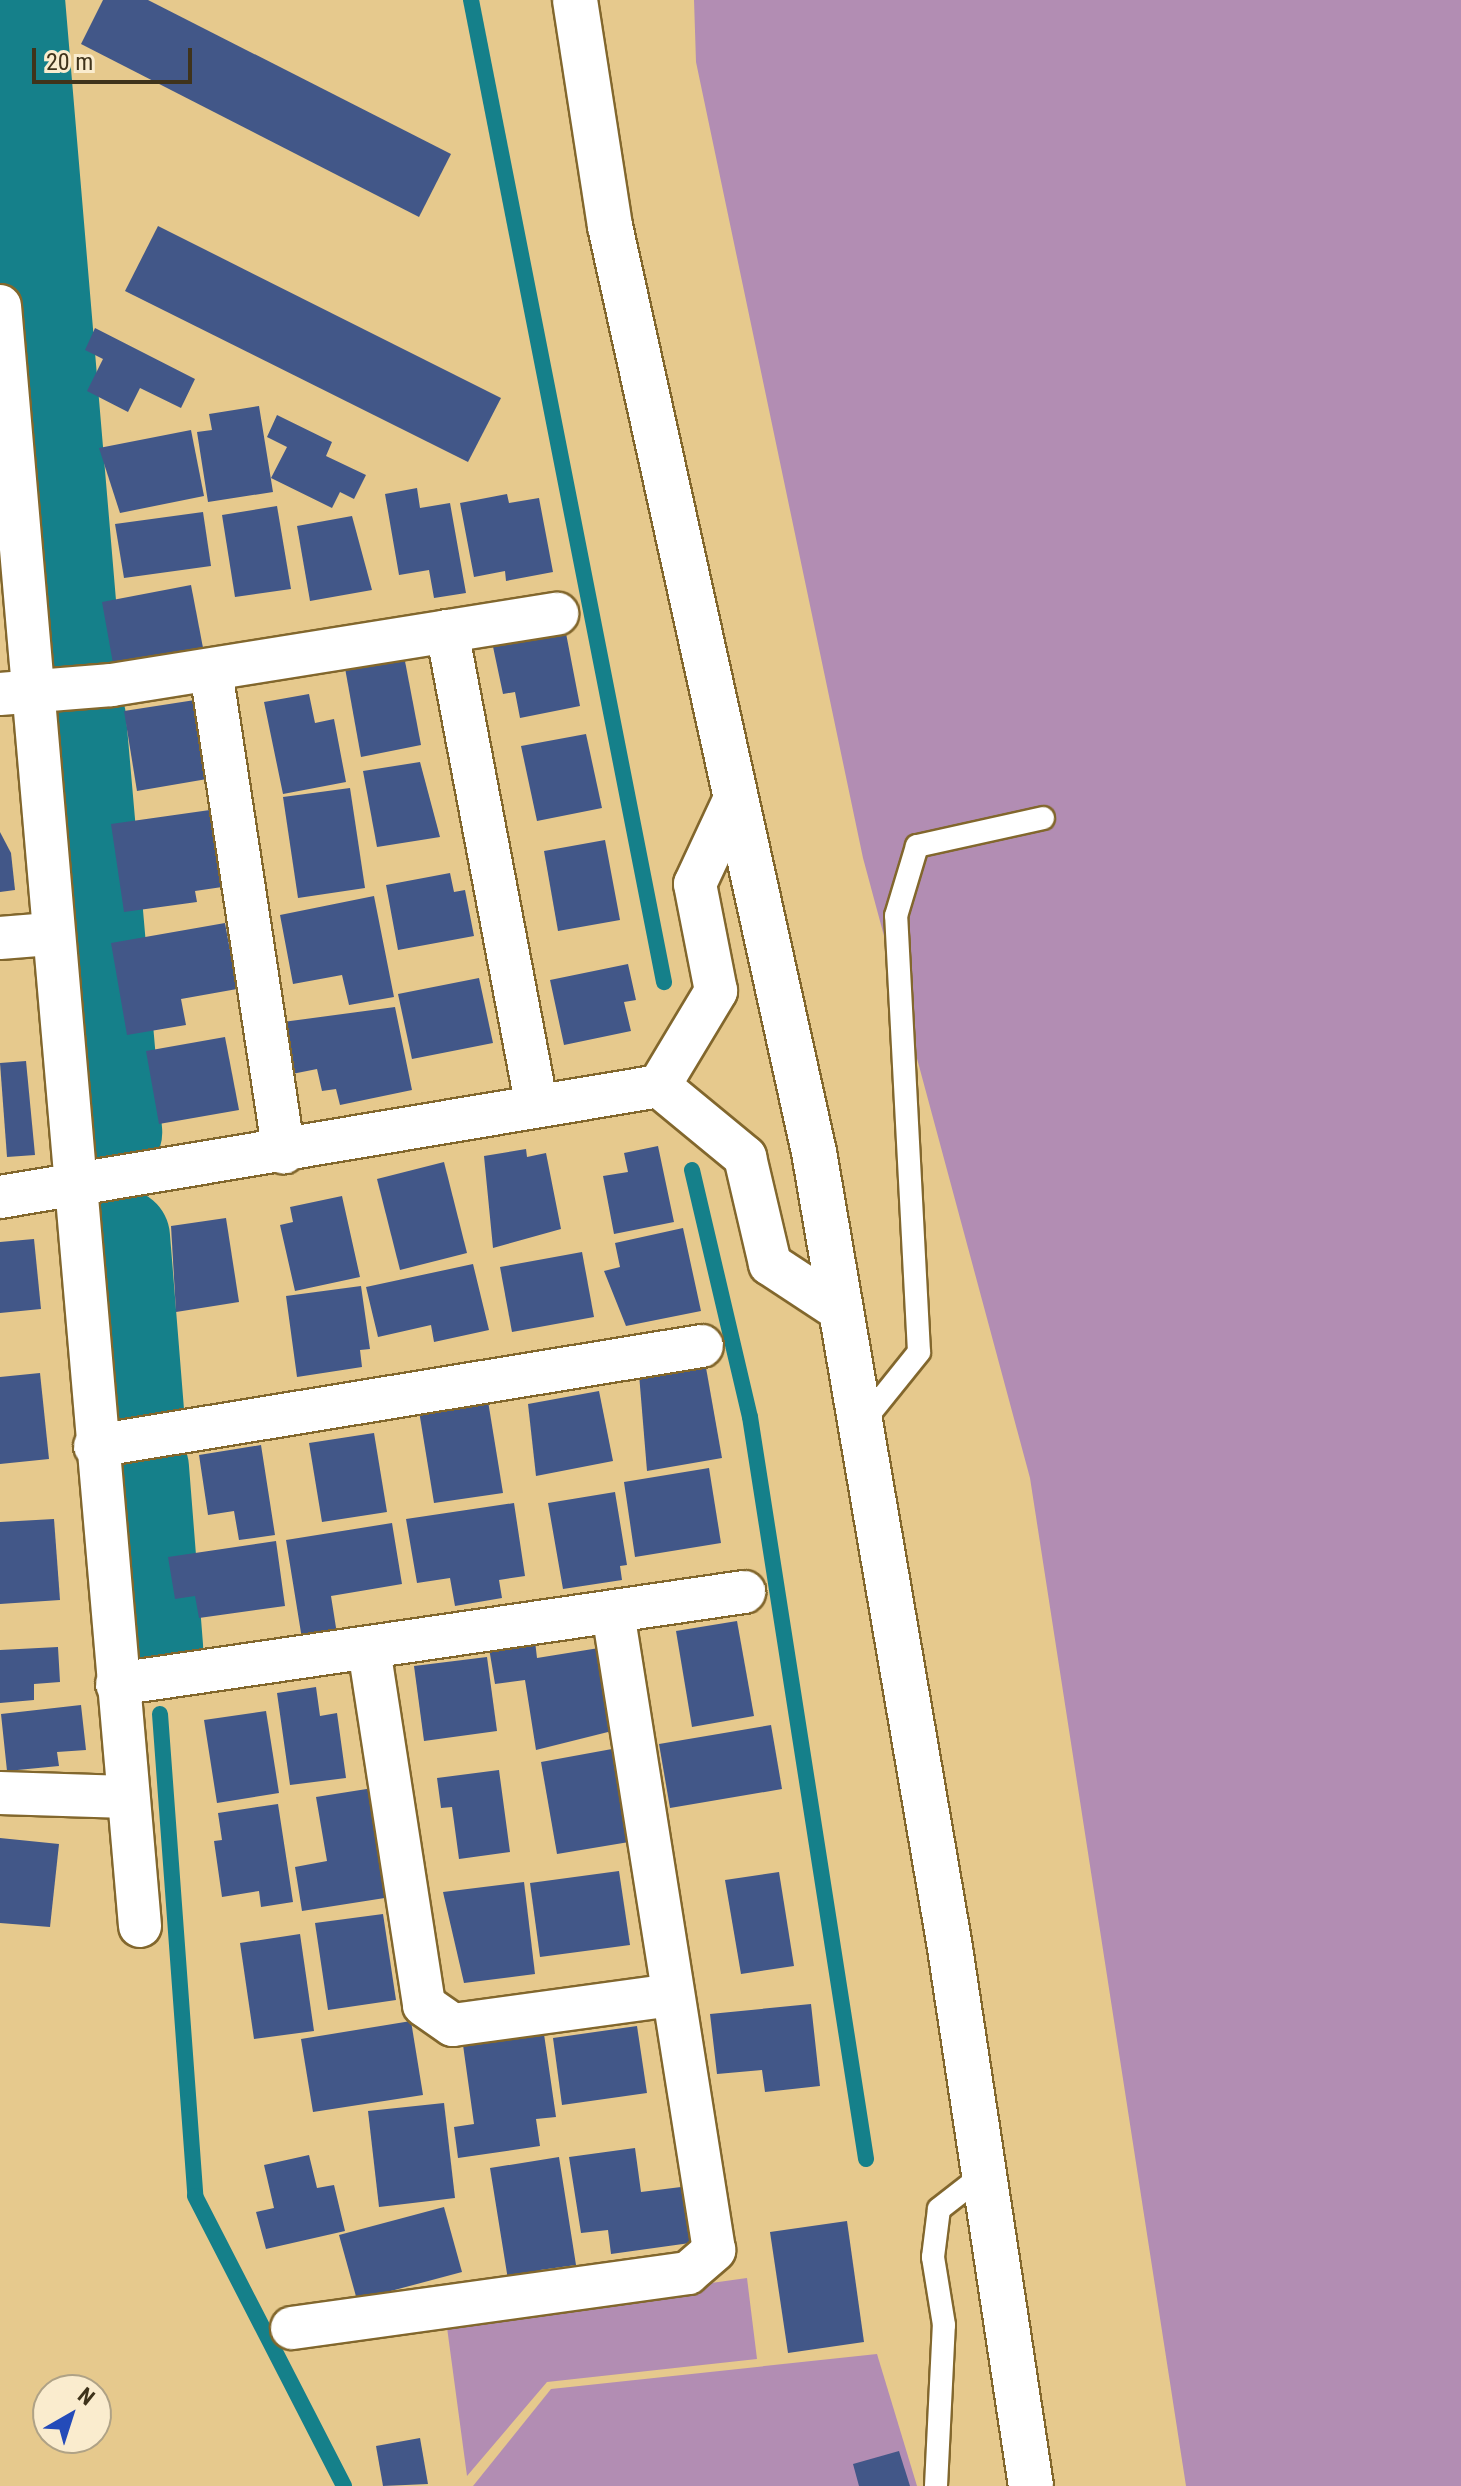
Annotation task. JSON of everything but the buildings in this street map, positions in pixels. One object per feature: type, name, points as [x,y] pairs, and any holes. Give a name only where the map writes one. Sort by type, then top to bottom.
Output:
[{"type":"street","points":[[575,0],[610,226],[814,1152],[984,2174],[1031,2486]]},
{"type":"street","points":[[0,306],[17,693],[50,934],[140,1926]]},
{"type":"street","points":[[17,693],[211,671],[557,614]]},
{"type":"street","points":[[447,631],[537,1107]]},
{"type":"street","points":[[211,671],[284,1152]]},
{"type":"street","points":[[0,1197],[72,1189],[659,1086],[716,991],[695,884],[736,796]]},
{"type":"street","points":[[0,938],[50,934]]},
{"type":"street","points":[[659,1086],[745,1157],[770,1264],[840,1310]]},
{"type":"street","points":[[95,1446],[702,1346]]},
{"type":"street","points":[[117,1684],[744,1592]]},
{"type":"street","points":[[292,2328],[688,2273],[714,2250],[613,1612]]},
{"type":"street","points":[[369,1649],[424,2005],[453,2025],[672,1995]]},
{"type":"street","points":[[0,1793],[127,1797]]},
{"type":"lane","points":[[859,1427],[919,1352],[896,916],[917,846],[1043,818]]},
{"type":"lane","points":[[936,2486],[944,2325],[933,2257],[939,2209],[984,2174]]},
{"type":"shaded area","points":[[694,0],[1461,0],[1461,2486],[1186,2486],[1030,1478],[863,858],[696,62]]},
{"type":"shaded area","points":[[747,2278],[757,2359],[547,2382],[467,2476],[446,2320]]},
{"type":"shaded area","points":[[877,2354],[917,2486],[473,2486],[551,2389]]},
{"type":"waterway","points":[[17,0],[73,662]]},
{"type":"waterway","points":[[471,0],[664,982]]},
{"type":"waterway","points":[[78,718],[114,1132]]},
{"type":"waterway","points":[[692,1170],[750,1417],[866,2159]]},
{"type":"waterway","points":[[122,1237],[136,1410]]},
{"type":"waterway","points":[[141,1468],[155,1647]]},
{"type":"waterway","points":[[160,1714],[195,2196],[344,2486]]}]
